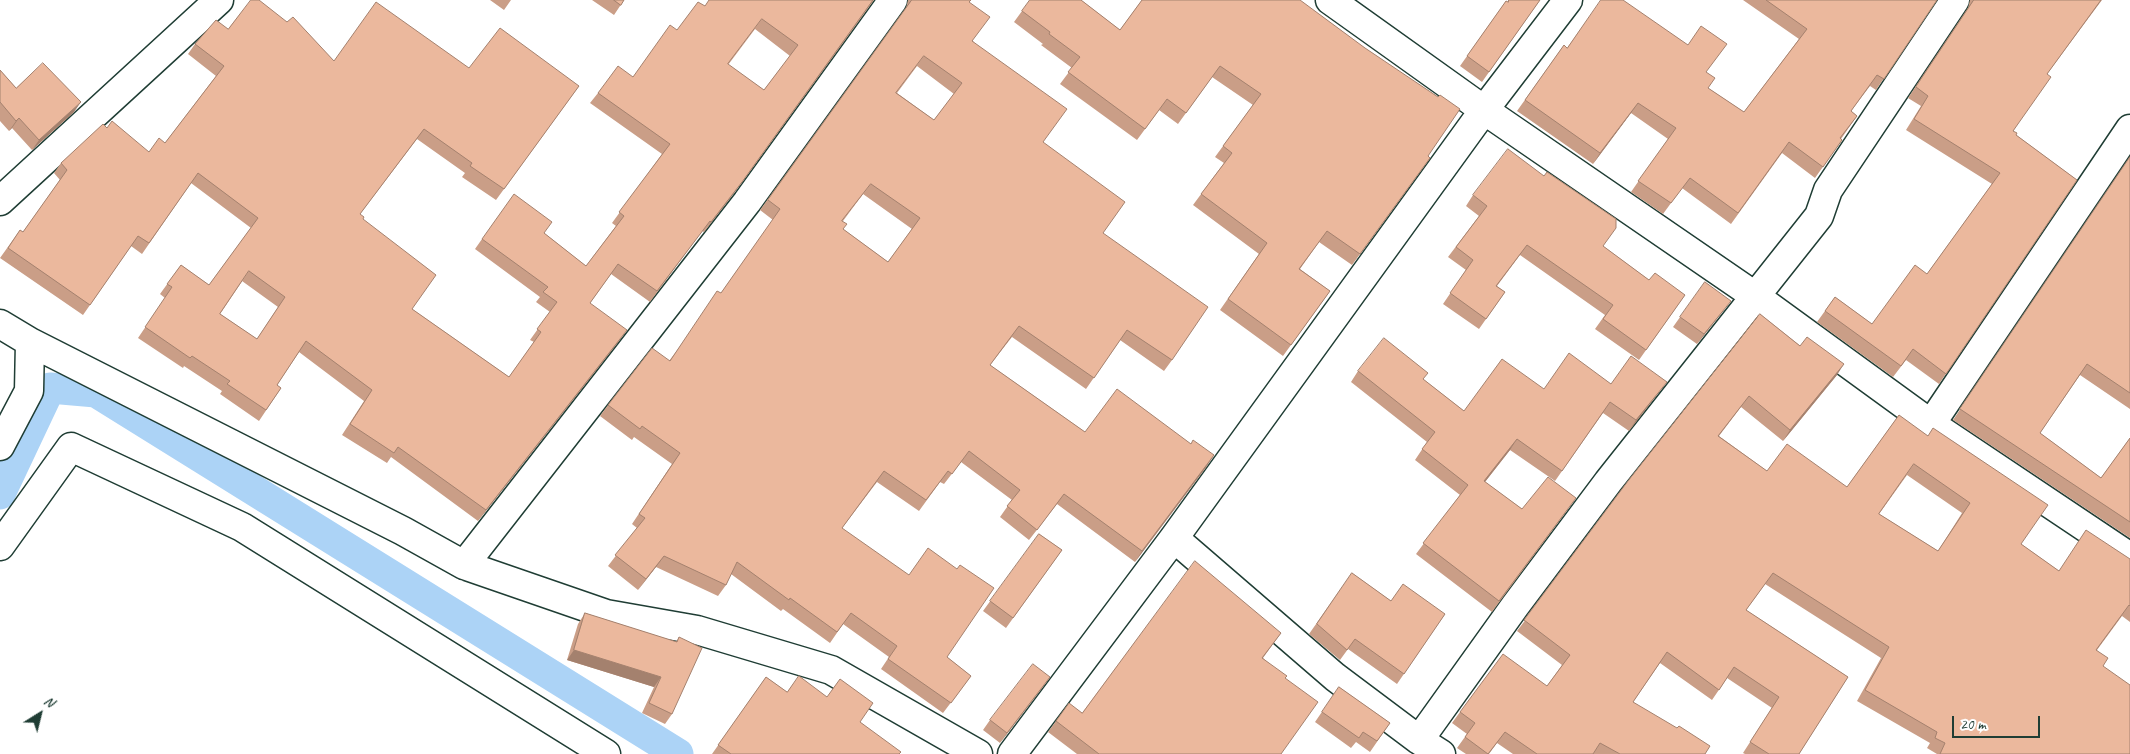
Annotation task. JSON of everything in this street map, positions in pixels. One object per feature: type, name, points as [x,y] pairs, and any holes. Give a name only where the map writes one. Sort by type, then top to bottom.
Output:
[{"type":"street","points":[[0,201],[219,0]]},
{"type":"street","points":[[464,565],[747,202],[893,0]]},
{"type":"street","points":[[1330,0],[1484,110],[1755,296],[1931,424],[2130,557]]},
{"type":"street","points":[[1012,754],[1174,538],[1484,110],[1568,0]]},
{"type":"street","points":[[1174,538],[1335,676],[1430,747],[1515,606],[1608,482],[1819,216],[1828,190],[1955,0]]},
{"type":"street","points":[[1931,424],[2130,129]]},
{"type":"street","points":[[0,324],[30,342],[403,531],[464,565],[606,614],[697,630],[831,670],[978,754]]},
{"type":"street","points":[[0,446],[29,391],[30,342]]},
{"type":"street","points":[[0,546],[71,447],[242,527],[606,754]]},
{"type":"building","points":[[251,0],[259,0],[287,22],[293,17],[334,61],[376,2],[469,68],[500,28],[579,86],[504,189],[470,166],[472,163],[424,129],[360,214],[364,217],[363,219],[436,275],[412,309],[509,377],[541,332],[537,329],[557,302],[543,292],[548,287],[482,239],[514,194],[552,222],[544,233],[586,266],[624,216],[619,212],[670,144],[598,93],[618,66],[633,77],[670,25],[677,30],[698,2],[705,6],[709,0],[873,0],[742,182],[657,291],[618,264],[590,303],[627,330],[486,510],[398,447],[394,453],[350,424],[372,390],[306,341],[277,385],[281,388],[266,410],[227,384],[230,381],[192,356],[190,358],[145,327],[172,287],[167,284],[181,265],[209,285],[258,218],[198,173],[149,243],[138,236],[90,305],[8,248],[20,230],[23,232],[67,170],[61,163],[103,124],[107,128],[112,121],[149,152],[159,138],[165,143],[224,66],[195,44],[216,20],[228,29]],"holes":[[[762,19],[798,45],[764,90],[728,64]],[[249,271],[285,297],[257,339],[220,314]]]},
{"type":"building","points":[[614,0],[624,0],[621,5]]},
{"type":"building","points":[[912,0],[971,0],[969,2],[990,17],[972,41],[1067,109],[1043,142],[1125,202],[1103,233],[1208,307],[1172,360],[1127,330],[1094,378],[1019,326],[990,365],[1085,432],[1117,389],[1191,444],[1193,440],[1214,455],[1142,551],[1064,494],[1037,530],[1007,506],[1020,490],[969,451],[952,474],[948,471],[926,500],[884,471],[842,528],[909,575],[928,548],[957,569],[960,565],[994,588],[947,657],[971,676],[951,703],[888,659],[897,646],[851,613],[837,632],[737,562],[726,585],[664,556],[646,579],[615,555],[645,518],[639,514],[680,453],[642,426],[640,429],[608,405],[652,348],[670,361],[717,291],[721,293],[780,209],[768,200]],"holes":[[[924,56],[962,83],[934,120],[896,93]],[[871,184],[920,218],[888,262],[843,229],[847,224],[842,221]]]},
{"type":"building","points":[[1030,0],[1081,0],[1120,30],[1142,0],[1300,0],[1365,48],[1438,97],[1440,95],[1460,109],[1428,156],[1430,158],[1360,254],[1327,231],[1299,269],[1330,291],[1291,345],[1228,299],[1267,243],[1201,194],[1232,153],[1223,146],[1261,94],[1220,66],[1186,113],[1167,99],[1145,129],[1068,72],[1080,57],[1022,11]]},
{"type":"building","points":[[1509,0],[1540,0],[1489,72],[1467,56],[1506,1],[1508,2]]},
{"type":"building","points":[[1601,0],[1623,0],[1688,45],[1701,26],[1727,44],[1706,72],[1715,78],[1708,88],[1744,112],[1807,29],[1766,0],[1937,0],[1884,79],[1877,75],[1851,111],[1857,116],[1840,138],[1842,140],[1823,167],[1789,142],[1738,213],[1690,178],[1671,203],[1638,181],[1676,128],[1638,103],[1600,153],[1525,100],[1564,45],[1567,48]]},
{"type":"building","points":[[1974,0],[2101,0],[2047,74],[2051,77],[2013,131],[2077,180],[1946,374],[1913,349],[1901,366],[1825,311],[1835,297],[1872,324],[1915,265],[1927,274],[2000,173],[1914,119],[1928,96],[1916,87]]},
{"type":"building","points":[[43,63],[81,102],[39,140],[19,118],[16,121],[0,102],[0,70],[16,88]]},
{"type":"building","points":[[1508,149],[1544,176],[1547,172],[1616,219],[1616,228],[1603,246],[1649,280],[1655,273],[1685,295],[1646,350],[1603,319],[1613,305],[1527,245],[1496,286],[1505,292],[1486,319],[1450,293],[1473,260],[1456,247],[1487,206],[1473,195]]},
{"type":"building","points":[[2130,157],[2130,393],[2087,364],[2040,433],[2101,478],[2130,438],[2130,522],[1960,409]]},
{"type":"building","points":[[1705,282],[1731,301],[1704,334],[1680,317]]},
{"type":"building","points":[[1760,314],[1800,346],[1807,337],[1844,364],[1790,430],[1749,396],[1718,436],[1767,471],[1787,444],[1847,487],[1899,415],[1928,436],[1933,428],[2048,505],[2021,544],[2059,571],[2086,530],[2130,559],[2130,606],[2096,650],[2108,658],[2103,666],[2130,685],[2130,754],[1940,754],[1945,743],[1935,738],[1937,732],[1865,690],[1889,647],[1773,573],[1746,610],[1848,677],[1799,754],[1769,754],[1750,742],[1779,697],[1734,667],[1719,690],[1667,652],[1633,702],[1677,728],[1679,726],[1710,746],[1705,754],[1620,754],[1600,743],[1593,754],[1537,754],[1505,732],[1488,754],[1465,737],[1475,723],[1460,712],[1503,654],[1547,686],[1570,655],[1524,620],[1628,481]],"holes":[[[1914,464],[1970,503],[1938,551],[1879,514]]]},
{"type":"building","points":[[1384,338],[1428,373],[1423,379],[1464,411],[1502,359],[1544,389],[1569,353],[1611,384],[1631,356],[1667,382],[1636,420],[1610,402],[1562,471],[1517,439],[1484,481],[1522,509],[1548,477],[1576,498],[1499,601],[1423,543],[1468,485],[1422,449],[1435,432],[1358,371]]},
{"type":"building","points":[[1039,534],[1062,550],[1013,618],[990,601]]},
{"type":"building","points":[[1195,561],[1281,633],[1262,658],[1287,676],[1285,678],[1318,702],[1281,754],[1099,754],[1056,721],[1069,703],[1082,713]]},
{"type":"building","points":[[1352,573],[1391,601],[1403,584],[1445,614],[1404,674],[1355,639],[1347,650],[1317,624]]},
{"type":"building","points":[[585,613],[677,642],[679,637],[702,648],[672,714],[649,703],[661,677],[574,650]]},
{"type":"building","points":[[1033,664],[1050,677],[1007,733],[990,720]]},
{"type":"building","points":[[799,676],[827,697],[840,679],[873,703],[860,722],[901,752],[899,754],[731,754],[718,745],[766,677],[787,692]]},
{"type":"building","points":[[1339,687],[1390,723],[1377,741],[1363,732],[1359,738],[1322,712]]},
{"type":"waterway","points":[[0,494],[50,388],[96,392],[678,754]]}]
